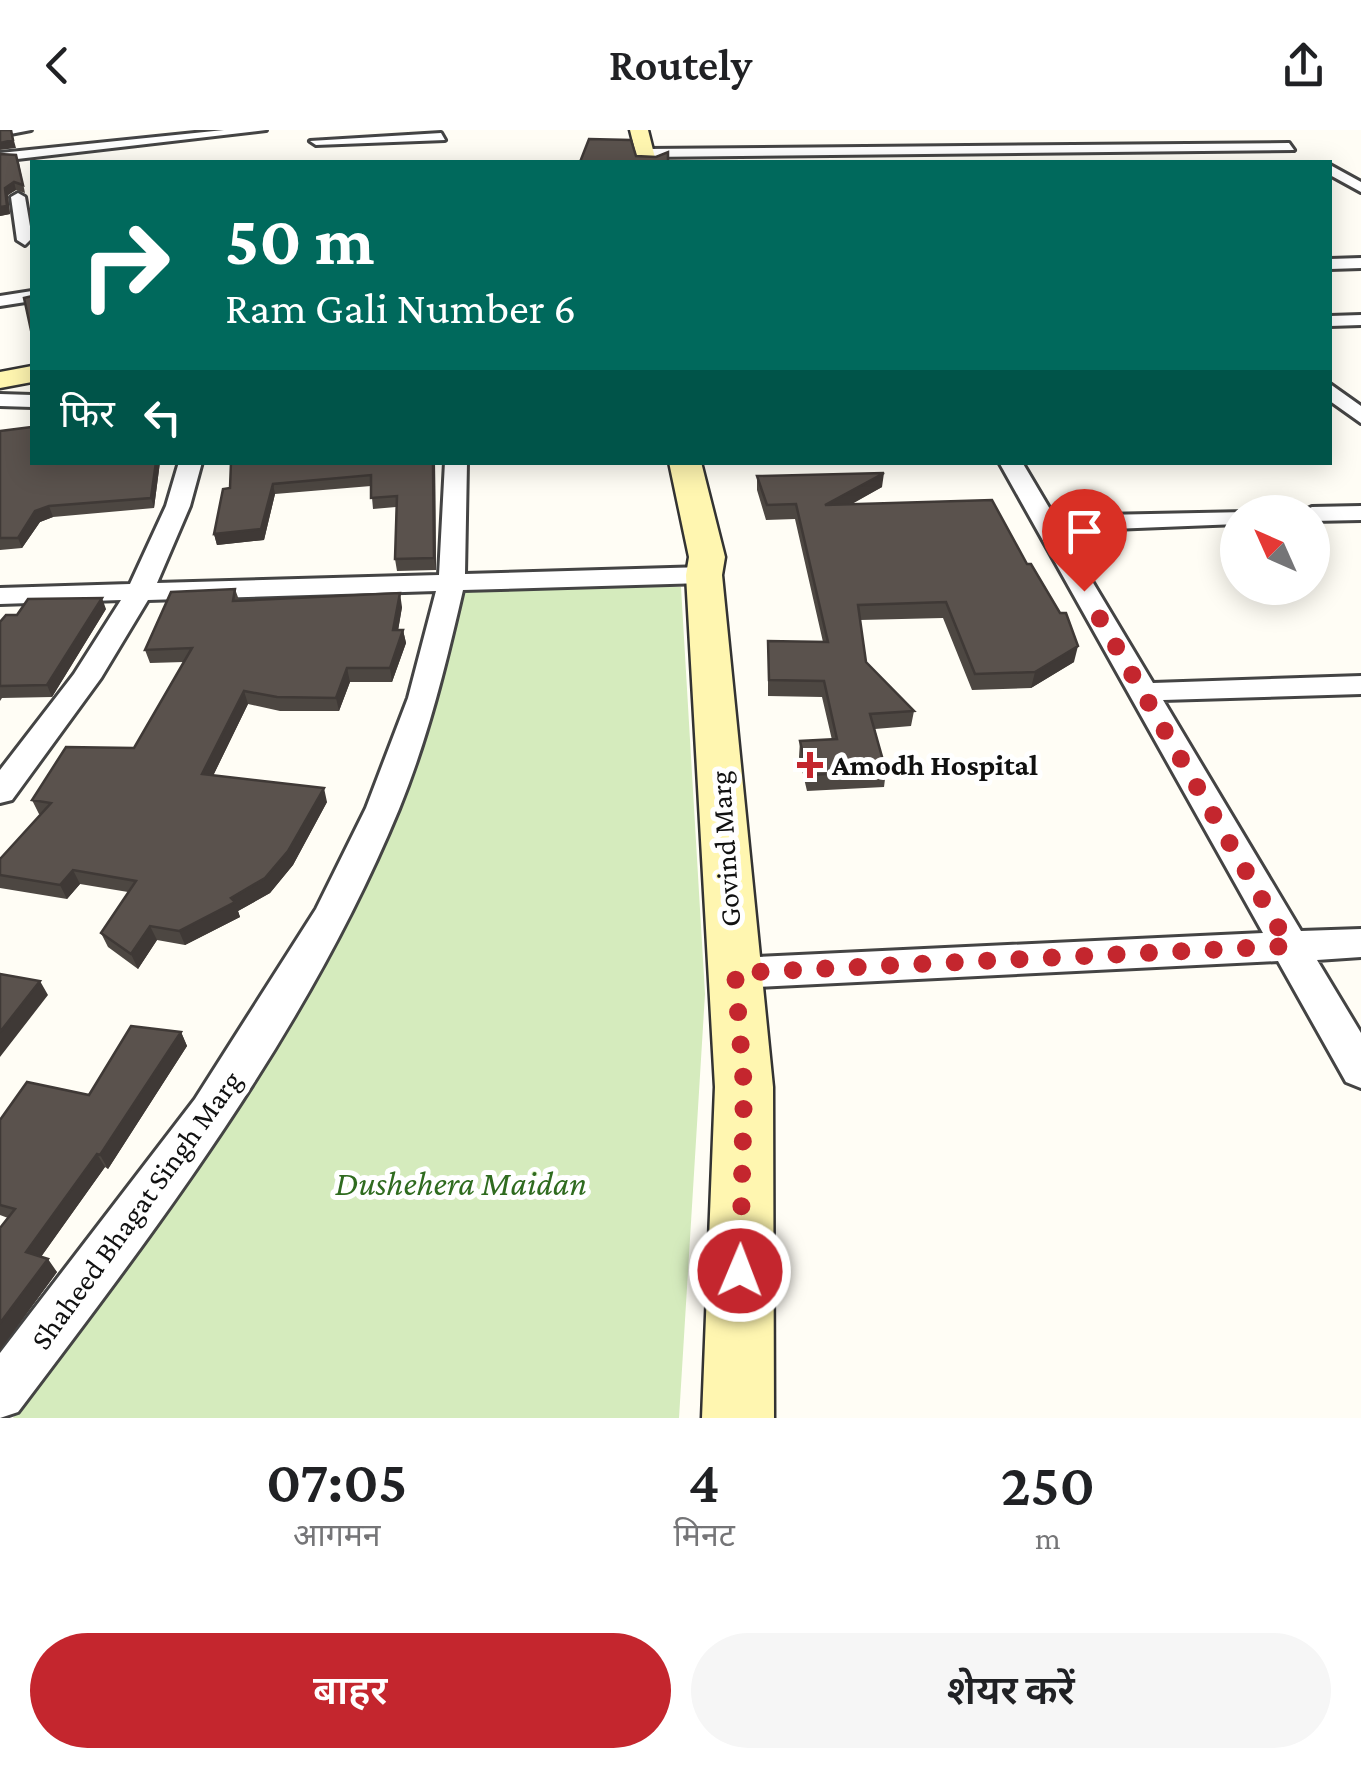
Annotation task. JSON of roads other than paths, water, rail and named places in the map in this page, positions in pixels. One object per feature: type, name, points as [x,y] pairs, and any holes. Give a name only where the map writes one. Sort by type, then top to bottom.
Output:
[{"type":"street","points":[[0,132],[25,130],[34,153]]},
{"type":"street","points":[[0,157],[105,146],[218,142],[260,130]]},
{"type":"street","points":[[639,130],[647,158],[954,157],[1064,150],[1289,146]]},
{"type":"street","points":[[819,130],[834,157]]},
{"type":"street","points":[[932,130],[954,157]]},
{"type":"street","points":[[1041,130],[1076,160]]},
{"type":"street","points":[[1155,130],[1198,160]]},
{"type":"street","points":[[1262,130],[1303,154]]},
{"type":"street","points":[[315,141],[443,133],[432,158]]},
{"type":"street","points":[[105,146],[108,160]]},
{"type":"street","points":[[1337,173],[1361,177]]},
{"type":"street","points":[[1337,173],[1361,188]]},
{"type":"street","points":[[0,199],[25,196],[24,241]]},
{"type":"street","points":[[0,301],[30,296]]},
{"type":"street","points":[[1332,321],[1361,320]]},
{"type":"street","points":[[0,380],[30,374]]},
{"type":"street","points":[[1332,390],[1361,389]]},
{"type":"street","points":[[1332,392],[1361,417]]},
{"type":"street","points":[[0,400],[30,402]]},
{"type":"street","points":[[0,792],[142,592],[179,512],[190,465]]},
{"type":"street","name":"Shaheed Bhagat Singh Marg","points":[[0,1394],[200,1134],[334,918],[410,742],[452,581],[456,465]]},
{"type":"street","name":"Govind Marg","points":[[686,465],[707,557],[704,574],[744,1087],[738,1418]]},
{"type":"street","points":[[1012,465],[1361,1070]]},
{"type":"street","points":[[1330,514],[1361,513]]},
{"type":"street","points":[[1045,524],[1220,518]]},
{"type":"street","points":[[0,596],[704,574]]},
{"type":"street","points":[[1143,692],[1361,685]]},
{"type":"street","points":[[735,973],[1361,943]]},
{"type":"place","name":"Amodh Hospital","points":[[810,765]]},
{"type":"park label","name":"Dushehera Maidan","points":[[461,1183]]}]
